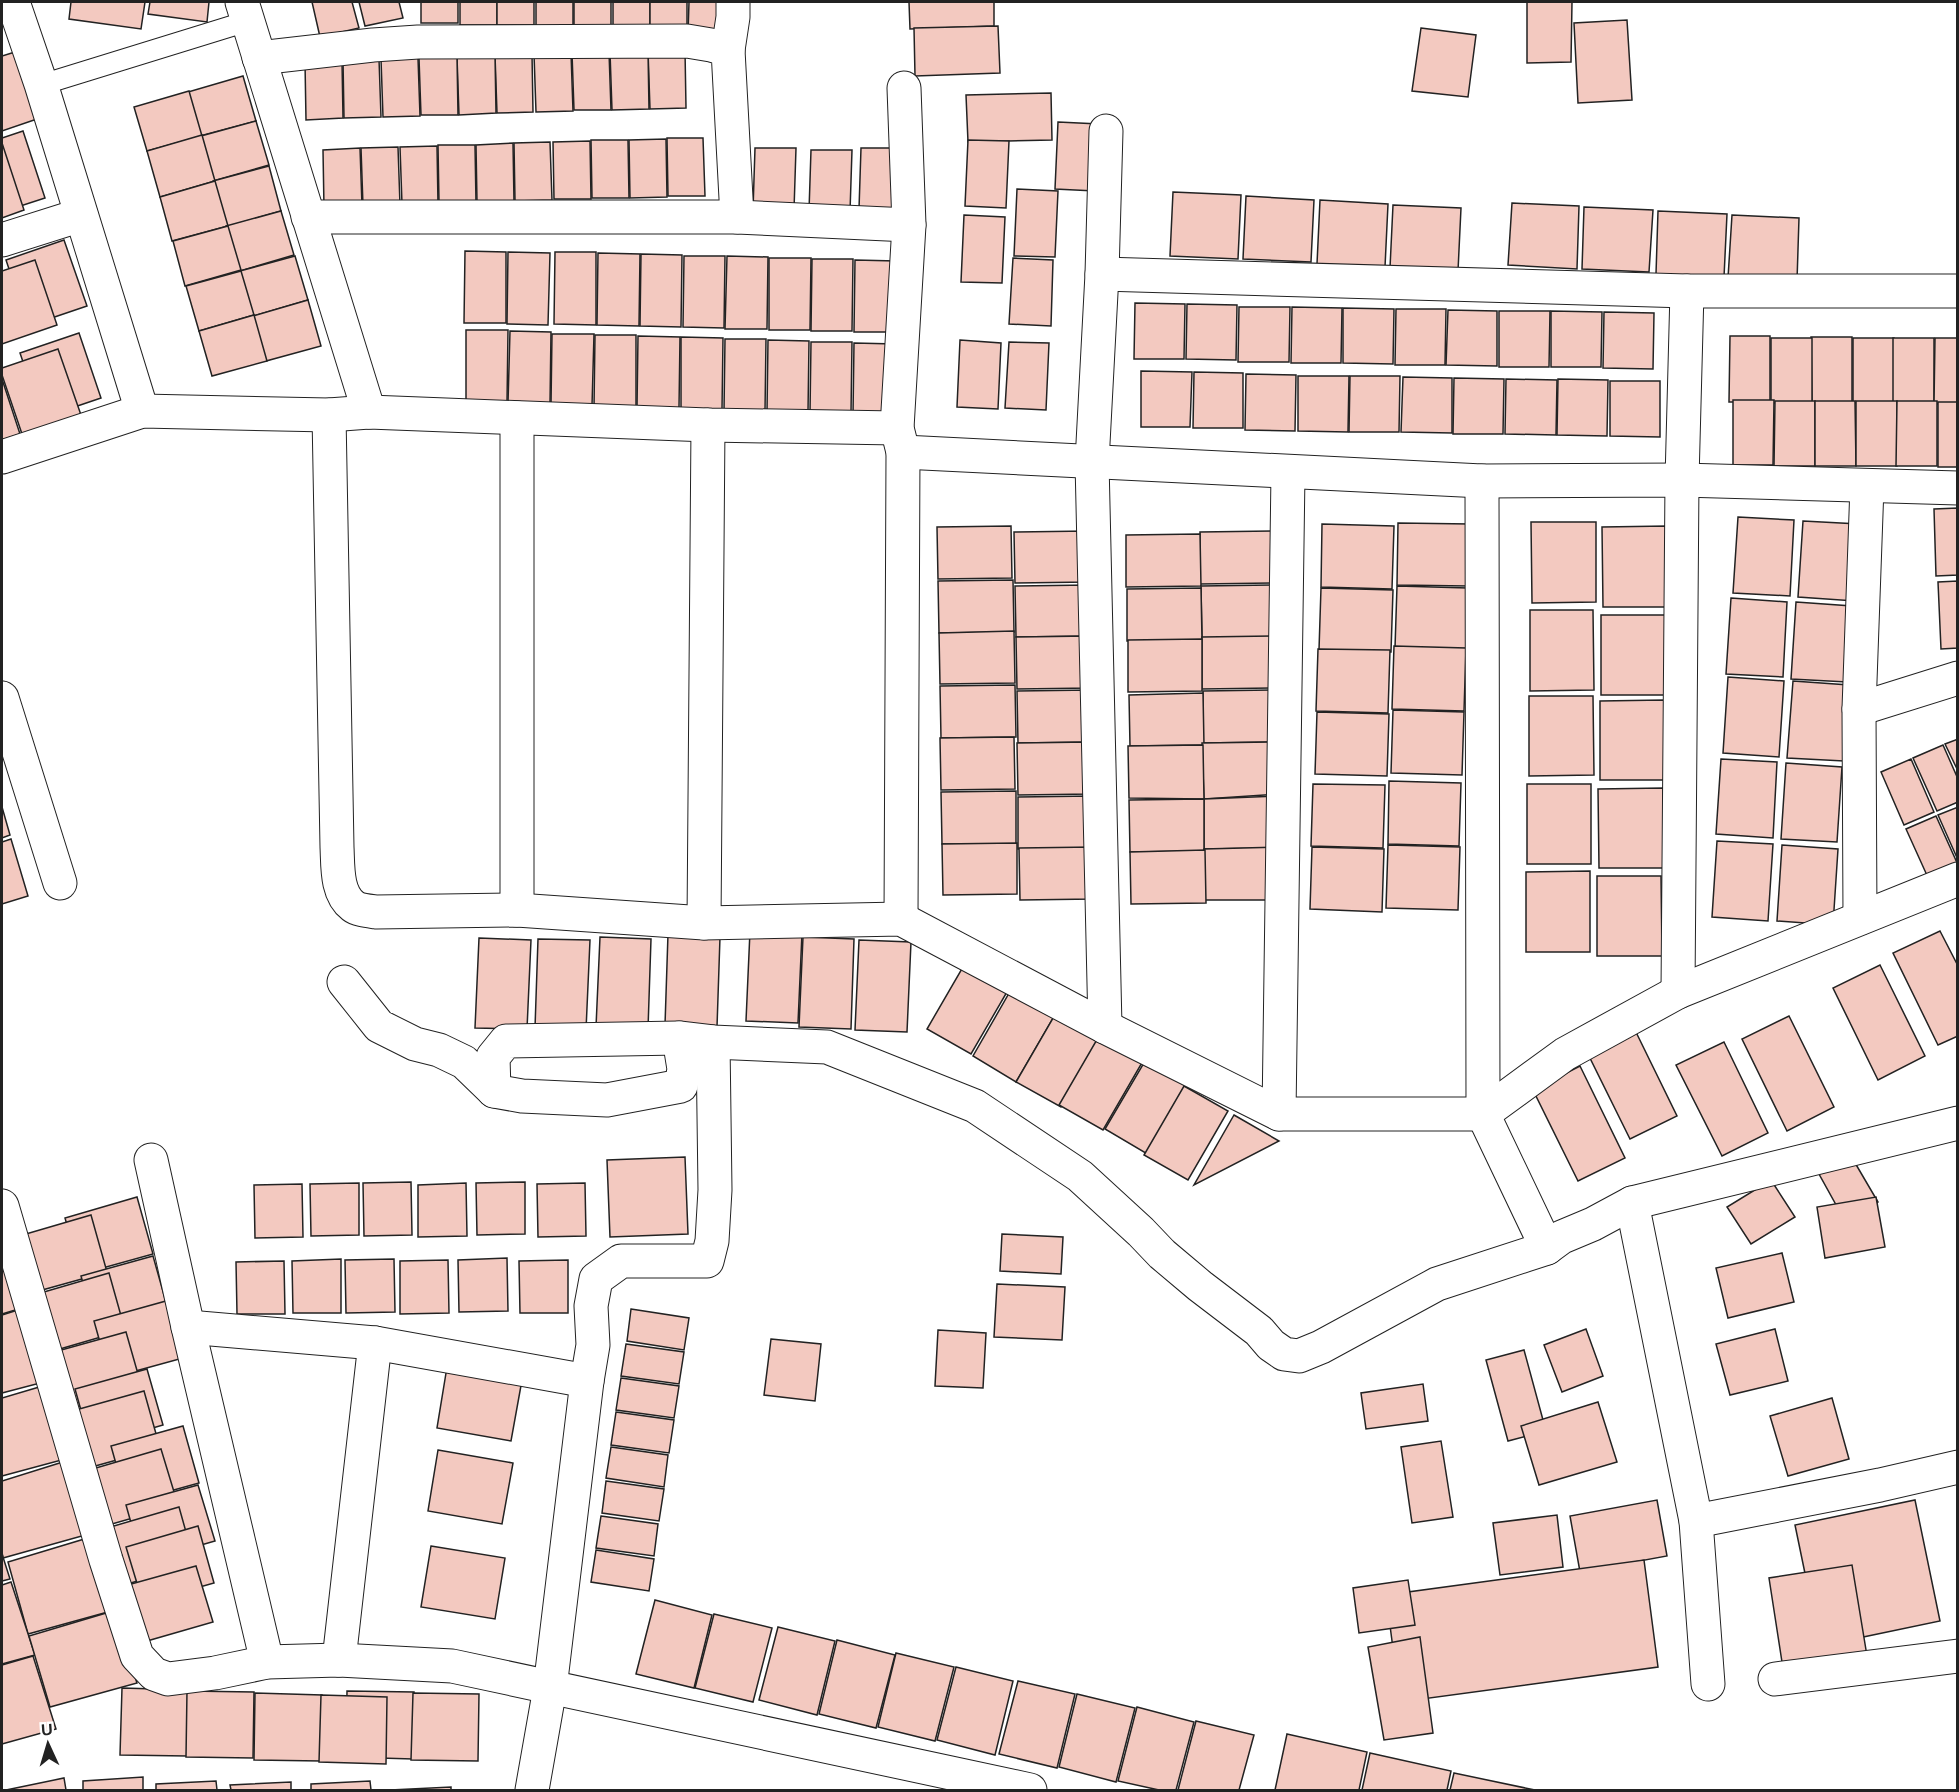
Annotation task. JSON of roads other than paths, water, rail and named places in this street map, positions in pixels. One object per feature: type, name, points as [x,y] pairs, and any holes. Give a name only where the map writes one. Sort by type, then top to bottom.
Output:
[{"type":"street","points":[[733,2],[729,50],[737,217]]},
{"type":"street","points":[[245,11],[369,412]]},
{"type":"street","points":[[12,21],[41,84],[142,411]]},
{"type":"street","points":[[259,58],[373,45],[464,41],[687,41],[729,50]]},
{"type":"street","points":[[901,919],[900,440],[909,225],[904,88]]},
{"type":"street","points":[[1105,1027],[1092,462],[1102,274],[1106,131]]},
{"type":"street","points":[[2,240],[81,215]]},
{"type":"street","points":[[308,217],[737,217],[909,225]]},
{"type":"street","points":[[1102,274],[1687,291],[1958,291]]},
{"type":"street","points":[[1678,992],[1682,480],[1687,291]]},
{"type":"street","points":[[2,457],[142,411],[329,415],[369,412],[708,426],[900,440],[1092,462],[1288,473],[1482,481],[1682,480],[1958,488]]},
{"type":"street","points":[[329,415],[336,835],[340,884],[354,907],[376,912],[517,910],[704,923],[901,919],[1105,1027],[1279,1114],[1483,1114],[1565,1054],[1678,992],[1958,879]]},
{"type":"street","points":[[517,418],[517,910]]},
{"type":"street","points":[[704,923],[708,426]]},
{"type":"street","points":[[1279,1114],[1288,473]]},
{"type":"street","points":[[1482,481],[1483,1114],[1546,1248]]},
{"type":"street","points":[[1860,918],[1859,709],[1867,486]]},
{"type":"street","points":[[1859,709],[1958,678]]},
{"type":"street","points":[[2,698],[60,883]]},
{"type":"street","points":[[344,982],[379,1026],[415,1044],[439,1050],[464,1062],[494,1090],[522,1096],[607,1100],[681,1086],[684,1069],[679,1038]]},
{"type":"street","points":[[494,1090],[493,1057],[506,1041],[679,1038],[713,1042],[827,1047],[975,1106],[1080,1176],[1200,1287],[1259,1330],[1271,1345],[1284,1354],[1299,1356],[1321,1347],[1437,1284],[1546,1248],[1562,1237],[1593,1224],[1632,1203],[1958,1123]]},
{"type":"street","points":[[532,1791],[550,1688],[593,1345],[591,1306],[596,1279],[621,1261],[707,1261],[712,1240],[715,1190],[713,1042]]},
{"type":"street","points":[[151,1160],[267,1662]]},
{"type":"street","points":[[1632,1203],[1696,1521],[1708,1684]]},
{"type":"street","points":[[2,1206],[103,1549],[137,1656],[154,1674],[168,1679],[215,1673],[267,1662],[339,1660],[452,1666],[1030,1791]]},
{"type":"street","points":[[188,1328],[375,1344],[587,1381]]},
{"type":"street","points":[[339,1660],[375,1344]]},
{"type":"street","points":[[1696,1521],[1880,1485],[1958,1467]]},
{"type":"street","points":[[1775,1679],[1958,1656]]},
{"type":"lane","points":[[57,80],[245,11]]}]
